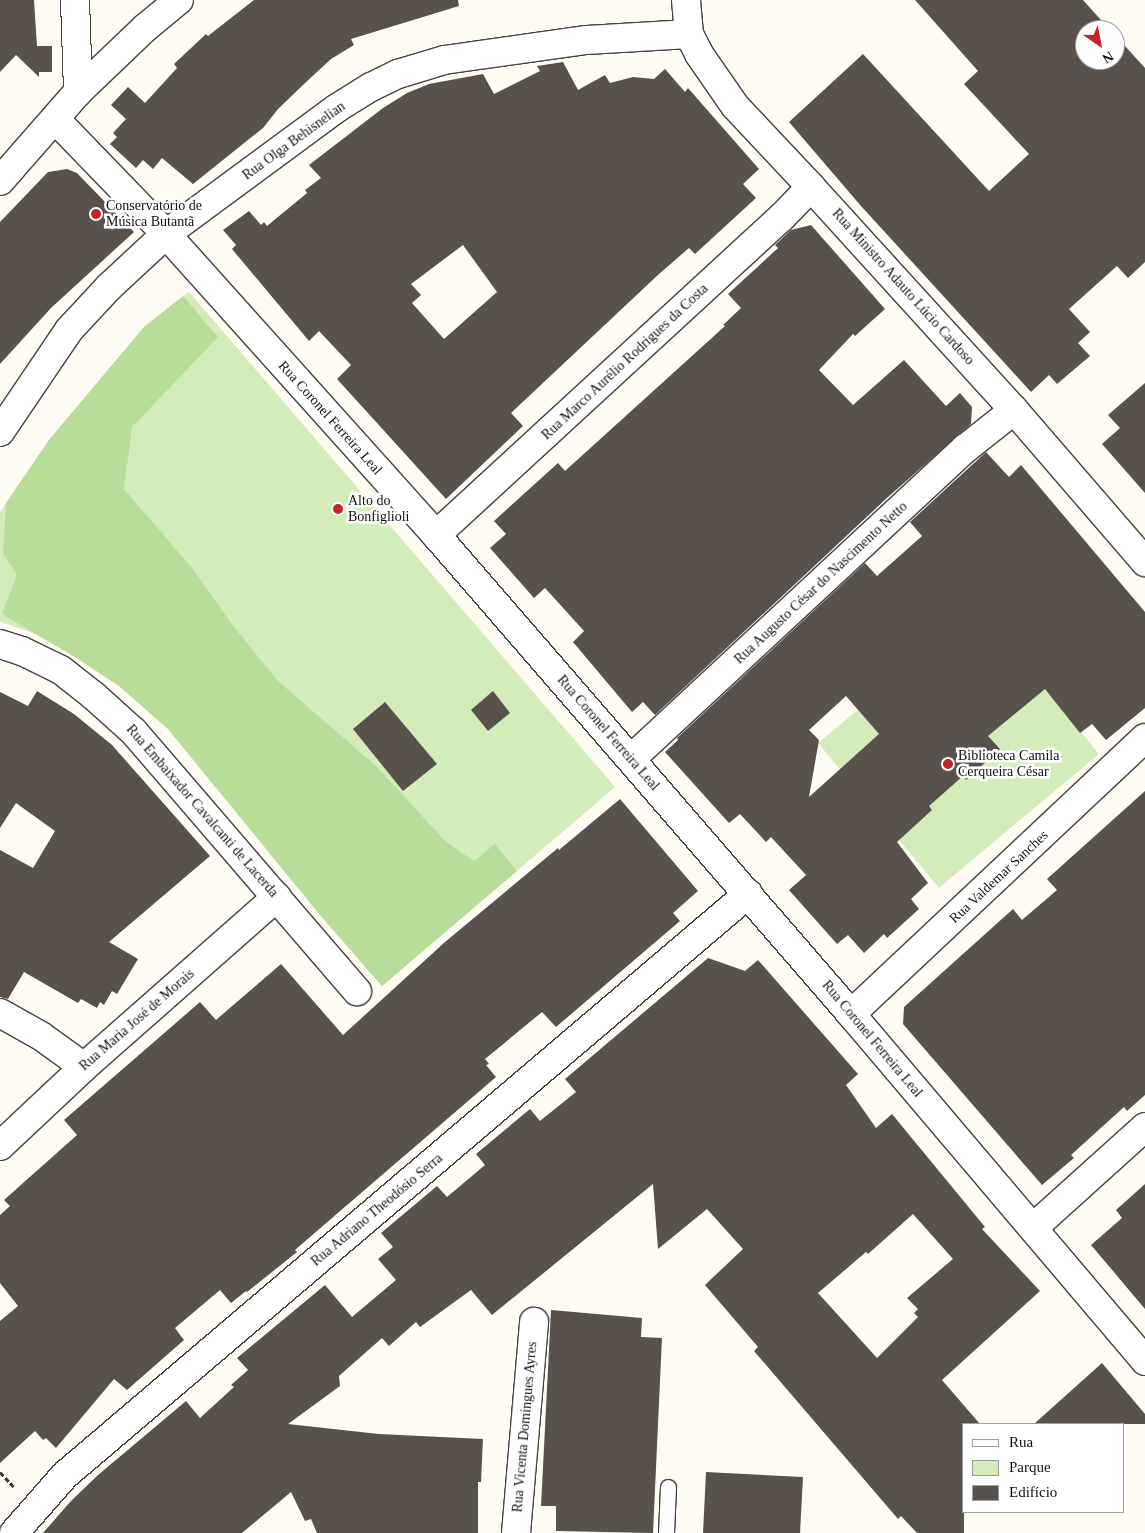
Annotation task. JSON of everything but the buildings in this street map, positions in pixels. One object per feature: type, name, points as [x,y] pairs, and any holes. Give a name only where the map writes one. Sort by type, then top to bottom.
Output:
[{"type":"street","points":[[75,0],[78,92]]},
{"type":"street","points":[[0,181],[78,92],[145,28],[179,0]]},
{"type":"street","name":"Rua Ministro Adauto Lúcio Cardoso","points":[[686,0],[688,34],[698,54],[734,106],[811,186],[1014,410],[1145,562]]},
{"type":"street","name":"Rua Olga Behisnelian","points":[[0,432],[69,330],[109,287],[166,234],[336,108],[371,87],[398,74],[444,60],[539,45],[688,34]]},
{"type":"street","name":"Rua Coronel Ferreira Leal","points":[[55,119],[166,234],[436,535],[748,894],[1145,1361]]},
{"type":"street","name":"Rua Marco Aurélio Rodrigues da Costa","points":[[436,535],[781,218],[811,186]]},
{"type":"street","name":"Rua Augusto César do Nascimento Netto","points":[[631,759],[966,448],[1014,410]]},
{"type":"street","name":"Rua Embaixador Cavalcanti de Lacerda","points":[[0,644],[22,651],[60,670],[94,696],[134,732],[357,991]]},
{"type":"street","name":"Rua Valdemar Sanches","points":[[851,1014],[1145,738]]},
{"type":"street","name":"Rua Adriano Theodósio Serra","points":[[14,1533],[65,1475],[748,894]]},
{"type":"street","name":"Rua Maria José de Morais","points":[[0,1146],[84,1067],[278,897]]},
{"type":"street","points":[[0,1013],[41,1036],[84,1067]]},
{"type":"street","points":[[1033,1228],[1145,1127]]},
{"type":"street","name":"Rua Vicenta Domingues Ayres","points":[[516,1533],[534,1322]]},
{"type":"lane","points":[[666,1533],[668,1487]]},
{"type":"green space","points":[[189,292],[615,787],[382,986],[318,913],[168,729],[119,686],[75,657],[31,632],[0,622],[0,512],[49,440],[144,327]]},
{"type":"green space","points":[[183,296],[218,337],[132,427],[124,489],[192,568],[234,627],[279,682],[376,766],[445,841],[474,861],[495,844],[517,871],[382,986],[327,923],[168,729],[119,686],[75,657],[2,614],[17,575],[3,554],[6,503],[49,440],[144,327]]},
{"type":"green space","points":[[946,636],[1013,715],[1045,689],[1099,754],[939,888],[818,743]]},
{"type":"place","name":"Conservatório de Música Butantã","points":[[96,214]]},
{"type":"place","name":"Alto do Bonfiglioli","points":[[338,509]]},
{"type":"place","name":"Biblioteca Camila Cerqueira César","points":[[948,764]]}]
